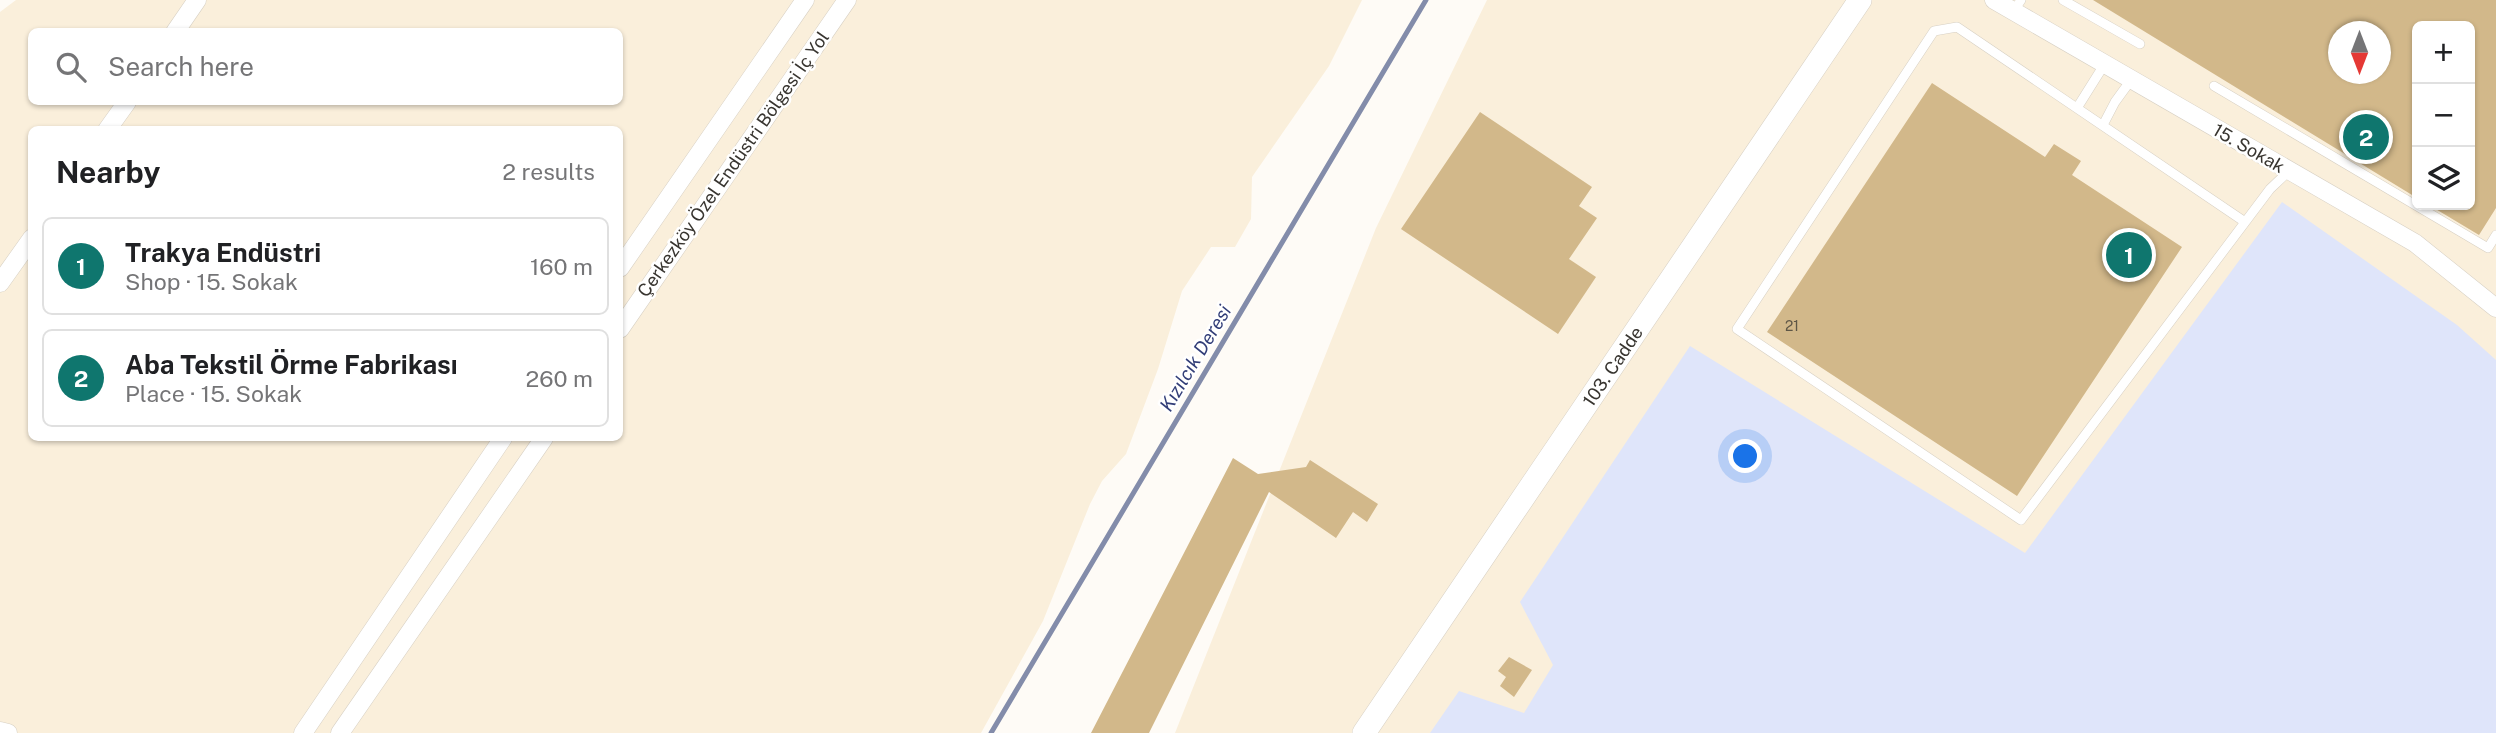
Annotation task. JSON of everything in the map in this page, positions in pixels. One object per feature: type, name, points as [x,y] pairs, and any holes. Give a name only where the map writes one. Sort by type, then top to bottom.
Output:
[{"type":"street","points":[[179,28],[197,0]]},
{"type":"street","name":"Çerkezköy Özel Endüstri Bölgesi İç Yol","points":[[623,264],[805,0]]},
{"type":"street","name":"Çerkezköy Özel Endüstri Bölgesi İç Yol","points":[[623,325],[848,0]]},
{"type":"street","name":"103. Cadde","points":[[1364,733],[1860,0]]},
{"type":"street","name":"15. Sokak","points":[[1994,0],[2017,6],[2104,65],[2415,243],[2496,308]]},
{"type":"street","points":[[110,126],[125,105]]},
{"type":"street","points":[[0,283],[28,244]]},
{"type":"street","points":[[303,733],[501,441]]},
{"type":"street","points":[[340,733],[542,441]]},
{"type":"street","points":[[0,731],[8,733]]},
{"type":"lane","points":[[2063,0],[2140,44]]},
{"type":"lane","points":[[2245,222],[1957,27],[1934,31],[1737,329],[2021,520],[2270,189],[2288,171]]},
{"type":"lane","points":[[2077,108],[2104,65]]},
{"type":"lane","points":[[2103,125],[2131,80]]},
{"type":"lane","points":[[2214,86],[2488,248],[2496,234]]},
{"type":"shaded area","points":[[16,0],[1362,0],[1329,66],[1252,177],[1251,219],[1235,247],[1211,247],[1182,291],[1158,369],[1126,454],[1102,481],[1090,504],[1043,621],[981,733],[0,733],[0,12]]},
{"type":"shaded area","points":[[1487,0],[2496,0],[2496,733],[1175,733],[1376,228]]},
{"type":"shaded area","points":[[2282,202],[2457,325],[2496,360],[2496,733],[1430,733],[1459,691],[1524,713],[1553,665],[1520,602],[1690,346],[2025,553]]},
{"type":"building","points":[[2093,0],[2496,0],[2496,208],[2479,235],[2437,210],[2475,210],[2475,21],[2412,21],[2412,195]]},
{"type":"building","points":[[1932,83],[2045,157],[2054,144],[2081,161],[2072,175],[2182,247],[2017,496],[1767,332]]},
{"type":"building","points":[[1480,112],[1592,187],[1579,206],[1597,218],[1569,259],[1596,277],[1558,334],[1401,229]]},
{"type":"building","points":[[1233,458],[1258,474],[1306,467],[1310,460],[1378,504],[1367,522],[1353,512],[1336,538],[1269,492],[1149,733],[1091,733]]},
{"type":"building","points":[[1509,657],[1532,670],[1514,697],[1500,686],[1506,677],[1498,671]]},
{"type":"waterway","name":"Kızılcık Deresi","points":[[991,733],[1426,0]]},
{"type":"place","name":"Aba Tekstil Örme Fabrikası","points":[[2366,137]]},
{"type":"place","name":"Trakya Endüstri","points":[[2129,255]]}]
